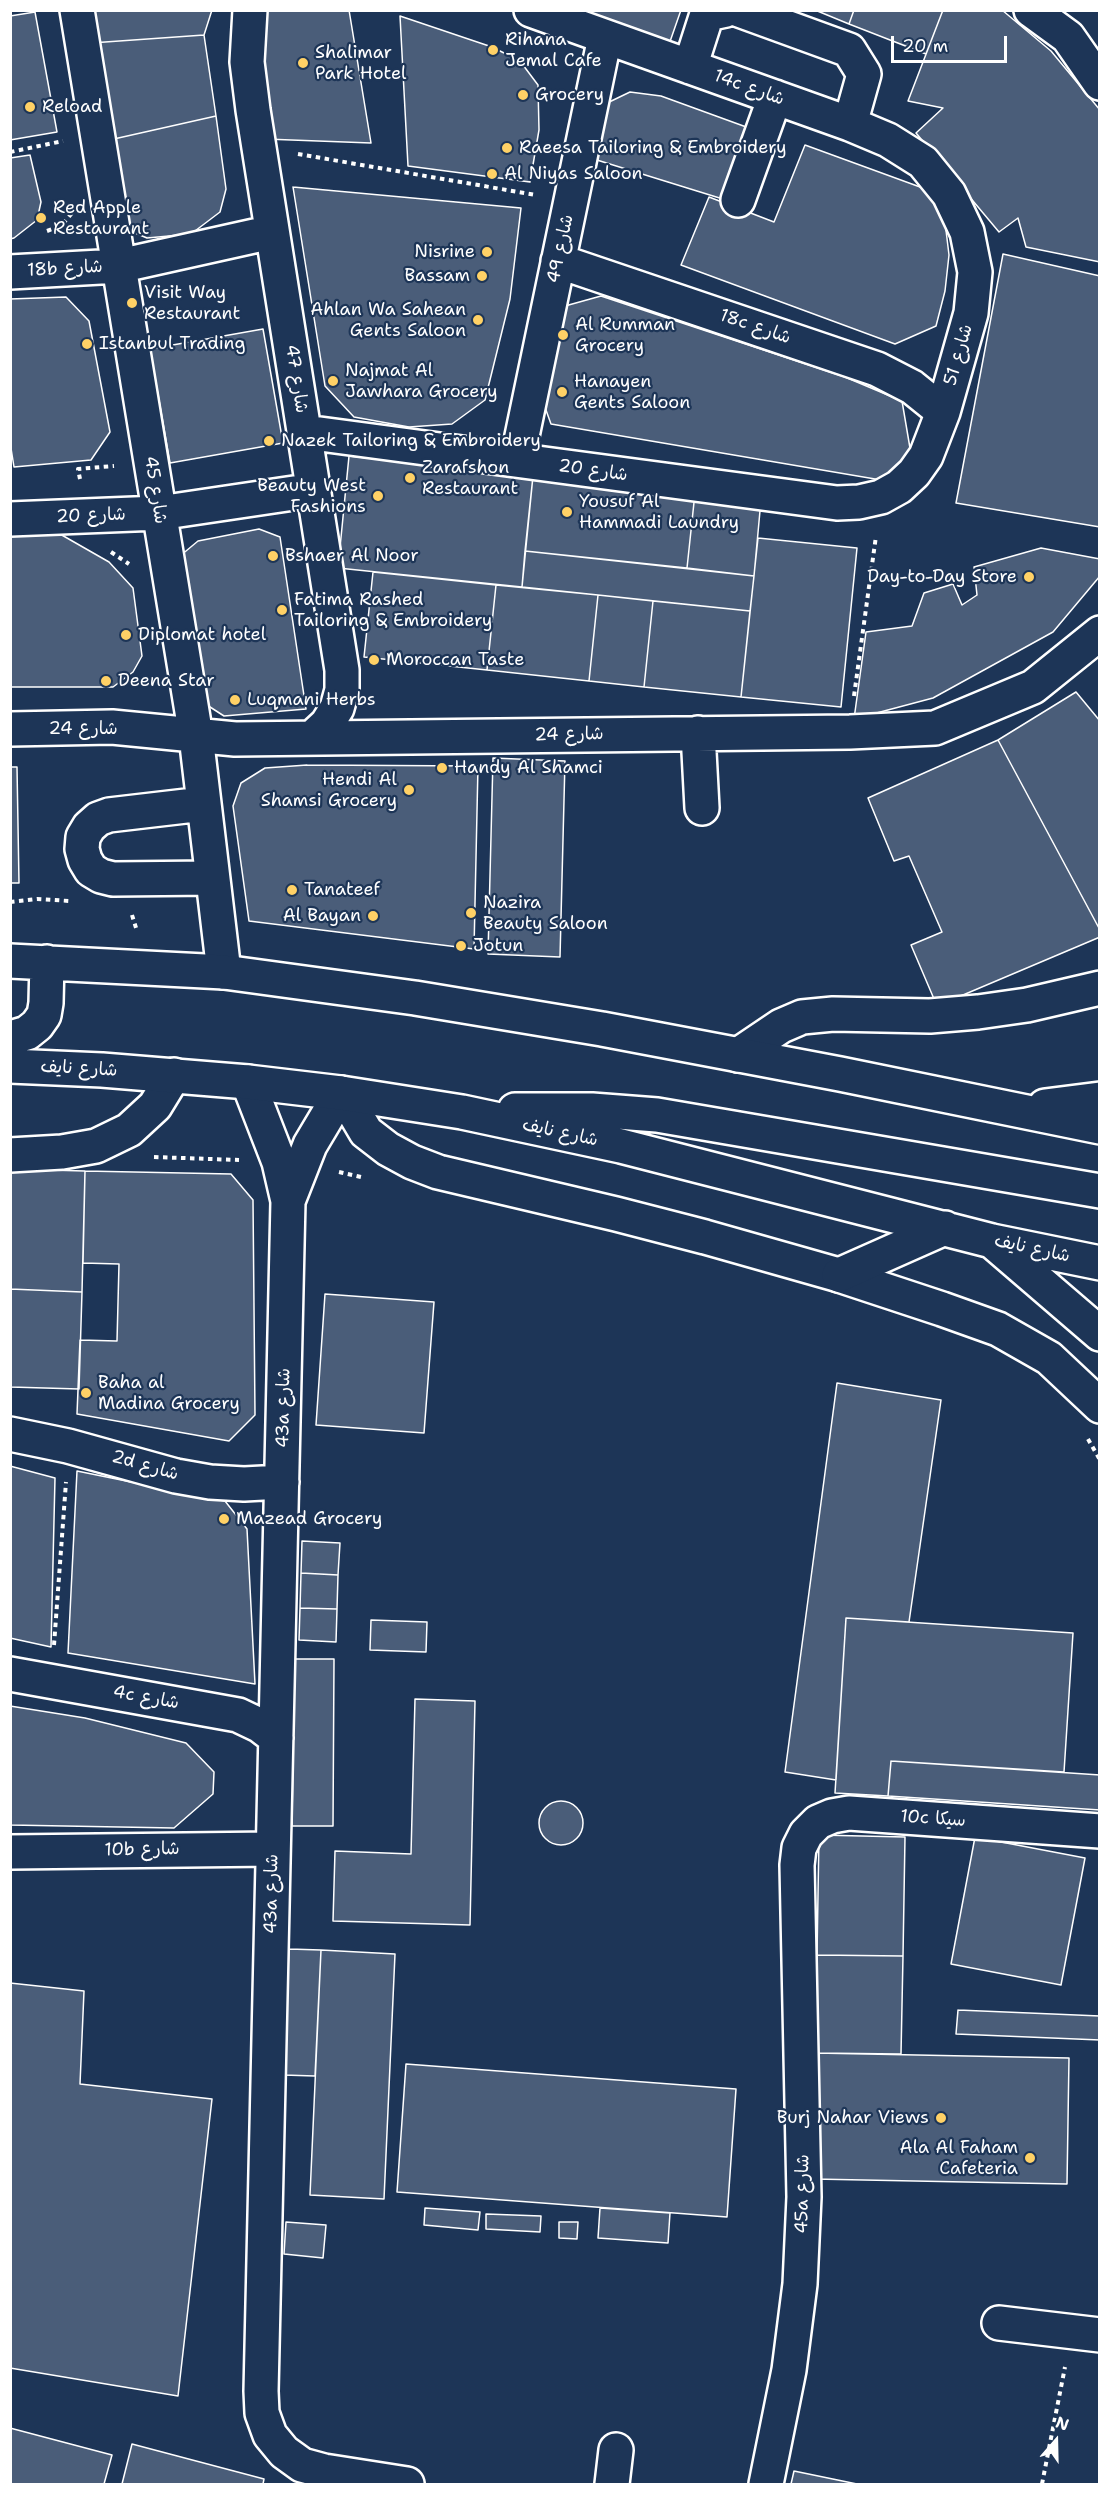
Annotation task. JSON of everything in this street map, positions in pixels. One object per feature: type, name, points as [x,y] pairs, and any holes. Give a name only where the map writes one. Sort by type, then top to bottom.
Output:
[{"type":"street","name":"شارع 45","points":[[77,10],[196,736],[224,972]]},
{"type":"street","name":"شارع 47","points":[[249,10],[248,62],[258,147],[342,670],[342,690],[337,708],[327,724],[313,737]]},
{"type":"street","name":"14c شارع","points":[[531,10],[850,124],[888,140],[922,162],[950,194]]},
{"type":"street","points":[[690,67],[707,14],[726,10]]},
{"type":"street","points":[[739,10],[849,50],[864,74],[850,124]]},
{"type":"street","points":[[1031,10],[1068,38],[1100,83]]},
{"type":"street","name":"شارع 49","points":[[517,460],[605,37]]},
{"type":"street","points":[[738,200],[775,97]]},
{"type":"street","name":"شارع 51","points":[[881,497],[899,487],[914,473],[926,456],[943,412],[971,313],[975,272],[967,232],[950,194]]},
{"type":"street","name":"18b شارع","points":[[10,272],[119,266],[272,232]]},
{"type":"street","name":"18c شارع","points":[[558,261],[877,369],[912,387],[943,412]]},
{"type":"street","name":"شارع 20","points":[[305,432],[815,501],[859,502],[881,497]]},
{"type":"street","name":"شارع 20","points":[[10,519],[159,513],[314,490]]},
{"type":"street","name":"شارع 24","points":[[10,729],[112,727],[235,739],[850,732],[935,728],[1033,687],[1100,633]]},
{"type":"street","points":[[698,733],[702,808]]},
{"type":"street","points":[[203,804],[110,815],[98,819],[83,837],[82,849],[84,860],[91,870],[113,879],[212,879]]},
{"type":"street","points":[[10,961],[224,972],[415,998],[738,1055],[1100,1126]]},
{"type":"street","points":[[10,1038],[27,1033],[44,1015],[47,962]]},
{"type":"street","points":[[738,1055],[781,1026],[802,1017],[832,1014],[930,1016],[978,1012],[1027,1005],[1100,988]]},
{"type":"street","name":"شارع نايف","points":[[10,1066],[174,1075],[248,1082],[462,1112],[621,1146],[992,1241],[1100,1263]]},
{"type":"street","points":[[10,1155],[62,1152],[96,1146],[129,1130],[155,1106],[174,1075]]},
{"type":"street","name":"43a شارع","points":[[248,1082],[279,1162],[288,1201],[262,2413],[270,2435],[284,2452],[302,2465],[324,2471],[407,2484]]},
{"type":"street","points":[[345,1094],[366,1132],[388,1149],[412,1162],[438,1172],[650,1222],[839,1275],[998,1329],[1049,1358],[1100,1406]]},
{"type":"street","name":"43a شارع","points":[[288,1201],[310,1144],[345,1094]]},
{"type":"street","points":[[1011,1109],[1100,1100]]},
{"type":"street","points":[[462,1112],[592,1110],[657,1115],[1100,1191]]},
{"type":"street","points":[[839,1275],[945,1228]]},
{"type":"street","points":[[992,1241],[1100,1334]]},
{"type":"street","name":"2d شارع","points":[[10,1434],[68,1446],[176,1476],[210,1482],[244,1484],[282,1482]]},
{"type":"street","name":"4c شارع","points":[[10,1674],[238,1715],[259,1725],[276,1738]]},
{"type":"street","name":"10c سيكا","points":[[797,1865],[799,1848],[806,1834],[818,1822],[832,1816],[849,1813],[1100,1832]]},
{"type":"street","name":"10b شارع","points":[[10,1852],[273,1849]]},
{"type":"street","name":"45a شارع","points":[[766,2484],[789,2370],[800,2284],[804,2197],[797,1865]]},
{"type":"street","points":[[999,2323],[1085,2334]]},
{"type":"street","points":[[612,2484],[616,2450]]},
{"type":"path","points":[[10,152],[67,140]]},
{"type":"path","points":[[258,147],[571,201]]},
{"type":"path","points":[[850,732],[881,497]]},
{"type":"path","points":[[51,1681],[68,1446]]},
{"type":"path","points":[[1042,2484],[1085,2334]]},
{"type":"building","points":[[87,10],[212,10],[204,35],[91,43]]},
{"type":"building","points":[[258,10],[349,10],[371,143],[265,139]]},
{"type":"building","points":[[544,10],[681,10],[666,53]]},
{"type":"building","points":[[815,10],[854,10],[849,24]]},
{"type":"building","points":[[854,10],[943,10],[926,54],[849,24]]},
{"type":"building","points":[[943,10],[1002,10],[1051,51],[1100,110],[1100,262],[1026,247],[1018,218],[999,232],[916,133],[943,108],[908,101]]},
{"type":"building","points":[[35,12],[57,132],[10,140],[10,16]]},
{"type":"building","points":[[400,16],[492,47],[520,61],[538,85],[539,130],[530,182],[408,166]]},
{"type":"building","points":[[204,35],[216,116],[105,141],[91,43]]},
{"type":"building","points":[[630,92],[661,96],[749,128],[726,200],[584,156],[603,105]]},
{"type":"building","points":[[216,116],[226,189],[220,212],[191,234],[147,238],[116,225],[105,141]]},
{"type":"building","points":[[805,145],[931,191],[945,222],[949,255],[945,291],[936,326],[895,344],[681,265],[709,197],[774,222]]},
{"type":"building","points":[[30,155],[41,202],[37,220],[10,239],[10,158]]},
{"type":"building","points":[[293,187],[521,208],[510,299],[485,400],[452,424],[409,427],[354,417],[325,386]]},
{"type":"building","points":[[1003,254],[1100,276],[1100,527],[956,503]]},
{"type":"building","points":[[601,296],[845,377],[902,401],[911,454],[881,480],[551,424],[542,399],[565,306]]},
{"type":"building","points":[[66,297],[89,321],[110,432],[91,460],[14,467],[10,442],[10,299]]},
{"type":"building","points":[[263,329],[283,443],[170,463],[150,349]]},
{"type":"building","points":[[349,456],[533,476],[522,587],[338,568]]},
{"type":"building","points":[[533,476],[695,493],[687,568],[525,551]]},
{"type":"building","points":[[695,493],[761,500],[754,576],[687,568]]},
{"type":"building","points":[[259,529],[280,537],[306,709],[224,716],[196,698],[174,561],[198,541]]},
{"type":"building","points":[[53,530],[109,562],[133,588],[142,656],[133,672],[113,687],[10,687],[10,533]]},
{"type":"building","points":[[758,538],[857,548],[841,707],[741,697]]},
{"type":"building","points":[[1041,548],[1100,559],[1100,576],[1053,632],[933,698],[854,719],[866,632],[912,626],[924,593],[953,584],[962,605],[977,595],[974,567]]},
{"type":"building","points":[[525,551],[754,576],[750,611],[522,587]]},
{"type":"building","points":[[373,572],[496,585],[487,670],[364,657]]},
{"type":"building","points":[[496,585],[598,595],[589,681],[487,670]]},
{"type":"building","points":[[598,595],[653,601],[644,687],[589,681]]},
{"type":"building","points":[[653,601],[750,611],[741,697],[644,687]]},
{"type":"building","points":[[1076,692],[1100,721],[1100,930],[998,740]]},
{"type":"building","points":[[998,740],[1100,930],[1100,937],[937,1006],[911,945],[942,932],[909,856],[894,861],[868,798]]},
{"type":"building","points":[[493,758],[565,761],[560,957],[488,954]]},
{"type":"building","points":[[307,765],[478,766],[474,949],[249,921],[233,806],[241,783],[265,768]]},
{"type":"building","points":[[10,767],[17,767],[19,883],[10,883]]},
{"type":"building","points":[[10,1169],[85,1171],[82,1292],[10,1289]]},
{"type":"building","points":[[85,1171],[231,1174],[253,1200],[255,1415],[229,1441],[77,1414],[80,1340],[117,1341],[119,1264],[83,1263]]},
{"type":"building","points":[[10,1289],[82,1292],[79,1389],[10,1387]]},
{"type":"building","points":[[325,1294],[434,1302],[424,1433],[316,1425]]},
{"type":"building","points":[[837,1383],[941,1400],[909,1622],[846,1618],[836,1780],[785,1772]]},
{"type":"building","points":[[10,1466],[55,1478],[51,1647],[10,1638]]},
{"type":"building","points":[[77,1471],[225,1501],[247,1529],[255,1684],[68,1653]]},
{"type":"building","points":[[302,1541],[340,1543],[338,1575],[301,1573]]},
{"type":"building","points":[[301,1573],[338,1575],[337,1609],[300,1608]]},
{"type":"building","points":[[300,1608],[337,1609],[336,1642],[299,1640]]},
{"type":"building","points":[[846,1618],[1073,1633],[1064,1772],[891,1761],[888,1796],[835,1793]]},
{"type":"building","points":[[371,1620],[427,1622],[426,1652],[370,1650]]},
{"type":"building","points":[[294,1659],[334,1659],[333,1826],[292,1826]]},
{"type":"building","points":[[415,1699],[475,1701],[470,1925],[333,1921],[335,1851],[411,1854]]},
{"type":"building","points":[[10,1706],[85,1718],[186,1743],[214,1772],[213,1794],[174,1828],[10,1825]]},
{"type":"building","points":[[891,1761],[1100,1775],[1100,1810],[888,1796]]},
{"type":"building","points":[[561,1801],[570,1802],[577,1807],[582,1814],[582,1832],[577,1839],[570,1844],[561,1845],[552,1844],[545,1839],[540,1832],[539,1823],[540,1814],[545,1807],[552,1802]]},
{"type":"building","points":[[819,1835],[905,1837],[903,1956],[817,1955]]},
{"type":"building","points":[[975,1837],[1085,1858],[1061,1985],[951,1964]]},
{"type":"building","points":[[289,1949],[321,1950],[315,2076],[283,2075]]},
{"type":"building","points":[[321,1950],[395,1954],[384,2199],[310,2195]]},
{"type":"building","points":[[817,1955],[903,1956],[901,2054],[815,2053]]},
{"type":"building","points":[[10,1983],[84,1991],[80,2084],[212,2099],[178,2396],[10,2368]]},
{"type":"building","points":[[958,2010],[1100,2016],[1100,2040],[956,2034]]},
{"type":"building","name":"Burj Nahar Views","points":[[815,2053],[1069,2058],[1067,2184],[813,2179]]},
{"type":"building","points":[[406,2064],[736,2089],[727,2217],[397,2192]]},
{"type":"building","points":[[425,2208],[480,2212],[478,2230],[424,2225]]},
{"type":"building","points":[[600,2208],[670,2213],[668,2243],[598,2238]]},
{"type":"building","points":[[486,2214],[541,2216],[540,2232],[486,2229]]},
{"type":"building","points":[[286,2222],[326,2225],[323,2258],[284,2254]]},
{"type":"building","points":[[559,2222],[578,2222],[577,2239],[559,2238]]},
{"type":"building","points":[[10,2428],[112,2455],[104,2484],[10,2484]]},
{"type":"building","points":[[132,2444],[264,2479],[263,2484],[122,2484]]},
{"type":"building","points":[[794,2471],[857,2484],[791,2484]]},
{"type":"place","name":"Rihana Jemal Cafe","points":[[493,50]]},
{"type":"place","name":"Shalimar Park Hotel","points":[[303,63]]},
{"type":"place","name":"Grocery","points":[[523,95]]},
{"type":"place","name":"Reload","points":[[30,107]]},
{"type":"place","name":"Raeesa Tailoring & Embroidery","points":[[507,148]]},
{"type":"place","name":"Al Niyas Saloon","points":[[492,174]]},
{"type":"place","name":"Red Apple Restaurant","points":[[41,218]]},
{"type":"place","name":"Nisrine","points":[[487,252]]},
{"type":"place","name":"Bassam","points":[[482,276]]},
{"type":"place","name":"Visit Way Restaurant","points":[[132,303]]},
{"type":"place","name":"Ahlan Wa Sahean Gents Saloon","points":[[478,320]]},
{"type":"place","name":"Al Rumman Grocery","points":[[563,335]]},
{"type":"place","name":"Istanbul Trading","points":[[87,344]]},
{"type":"place","name":"Najmat Al Jawhara Grocery","points":[[333,381]]},
{"type":"place","name":"Hanayen Gents Saloon","points":[[562,392]]},
{"type":"place","name":"Nazek Tailoring & Embroidery","points":[[269,441]]},
{"type":"place","name":"Zarafshon Restaurant","points":[[410,478]]},
{"type":"place","name":"Beauty West Fashions","points":[[378,496]]},
{"type":"place","name":"Yousuf Al Hammadi Laundry","points":[[567,512]]},
{"type":"place","name":"Bshaer Al Noor","points":[[273,556]]},
{"type":"place","name":"Day-to-Day Store","points":[[1029,577]]},
{"type":"place","name":"Fatima Rashed Tailoring & Embroidery","points":[[282,610]]},
{"type":"place","name":"Diplomat hotel","points":[[126,635]]},
{"type":"place","name":"Moroccan Taste","points":[[374,660]]},
{"type":"place","name":"Deena Star","points":[[106,681]]},
{"type":"place","name":"Luqmani Herbs","points":[[235,700]]},
{"type":"place","name":"Handy Al Shamci","points":[[442,768]]},
{"type":"place","name":"Hendi Al Shamsi Grocery","points":[[409,790]]},
{"type":"place","name":"Tanateef","points":[[292,890]]},
{"type":"place","name":"Nazira Beauty Saloon","points":[[471,913]]},
{"type":"place","name":"Al Bayan","points":[[373,916]]},
{"type":"place","name":"Jotun","points":[[461,946]]},
{"type":"place","name":"Baha al Madina Grocery","points":[[86,1393]]},
{"type":"place","name":"Mazead Grocery","points":[[224,1519]]},
{"type":"place","name":"Burj Nahar Views","points":[[941,2118]]},
{"type":"place","name":"Ala Al Faham Cafeteria","points":[[1030,2158]]}]
